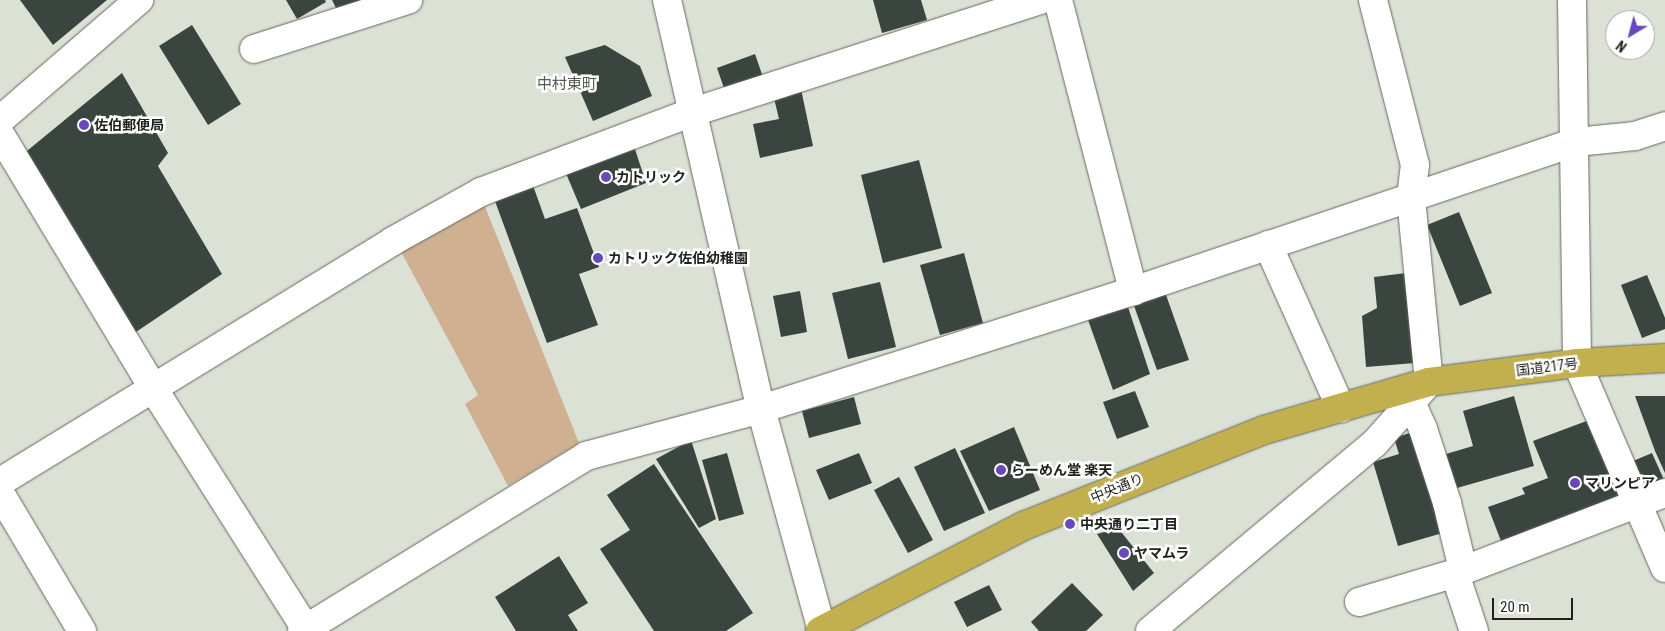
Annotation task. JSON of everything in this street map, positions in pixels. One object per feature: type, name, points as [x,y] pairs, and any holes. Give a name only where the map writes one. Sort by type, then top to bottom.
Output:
[{"type":"highway","name":"国道217号","points":[[1429,382],[1578,363],[1665,358]]},
{"type":"highway","name":"中央通り","points":[[821,631],[1023,526],[1264,430],[1429,382]]},
{"type":"street","points":[[0,120],[138,0]]},
{"type":"street","points":[[254,50],[408,0]]},
{"type":"street","points":[[667,0],[761,409],[821,631]]},
{"type":"street","points":[[0,482],[393,241],[481,192],[693,112],[1039,0]]},
{"type":"street","points":[[1058,0],[1133,291]]},
{"type":"street","points":[[1150,631],[1182,620],[1374,444],[1429,382],[1410,197],[1415,165],[1373,0]]},
{"type":"street","points":[[1572,0],[1576,142],[1578,363],[1665,568]]},
{"type":"street","points":[[0,134],[153,388],[305,630],[586,456],[761,409],[1133,291],[1576,142],[1635,136],[1665,126]]},
{"type":"street","points":[[1268,245],[1341,408]]},
{"type":"street","points":[[1411,402],[1423,429],[1447,503],[1460,561],[1458,580],[1474,631]]},
{"type":"street","points":[[0,493],[82,631]]},
{"type":"street","points":[[1359,602],[1459,572],[1665,493]]},
{"type":"shaded area","points":[[482,199],[579,443],[508,486],[465,404],[478,395],[398,246]]},
{"type":"building","points":[[20,0],[107,0],[53,45]]},
{"type":"building","points":[[286,0],[325,0],[326,2],[297,19]]},
{"type":"building","points":[[332,0],[369,0],[340,16]]},
{"type":"building","points":[[873,0],[921,0],[927,20],[882,33]]},
{"type":"building","points":[[192,25],[241,104],[208,125],[159,46]]},
{"type":"building","points":[[605,45],[640,66],[652,96],[593,121],[565,57]]},
{"type":"building","points":[[755,54],[764,80],[726,94],[717,68]]},
{"type":"building","points":[[122,73],[168,153],[158,166],[222,274],[133,334],[22,155]]},
{"type":"building","points":[[801,89],[813,146],[760,158],[753,124],[779,119],[773,94]]},
{"type":"building","name":"カトリック","points":[[634,146],[646,183],[581,209],[565,171]]},
{"type":"building","points":[[919,160],[942,248],[883,263],[861,175]]},
{"type":"building","points":[[531,180],[545,219],[577,208],[599,267],[579,274],[598,325],[547,343],[492,193]]},
{"type":"building","points":[[1459,212],[1492,293],[1460,306],[1427,225]]},
{"type":"building","points":[[964,253],[983,323],[940,335],[920,265]]},
{"type":"building","points":[[1406,273],[1415,363],[1366,367],[1362,316],[1377,308],[1374,277]]},
{"type":"building","points":[[1647,275],[1665,318],[1665,329],[1642,338],[1621,285]]},
{"type":"building","points":[[880,282],[896,347],[848,359],[832,293]]},
{"type":"building","points":[[800,291],[807,332],[781,337],[773,296]]},
{"type":"building","points":[[1165,292],[1189,360],[1157,370],[1133,303]]},
{"type":"building","points":[[1127,304],[1150,374],[1113,390],[1087,317]]},
{"type":"building","points":[[1135,391],[1149,427],[1117,439],[1103,402]]},
{"type":"building","points":[[1514,396],[1534,466],[1457,488],[1446,454],[1473,446],[1463,411]]},
{"type":"building","points":[[1635,396],[1665,396],[1665,473],[1655,451]]},
{"type":"building","points":[[854,397],[861,424],[809,438],[802,411]]},
{"type":"building","name":"マリンピア","points":[[1592,419],[1623,504],[1504,549],[1488,507],[1525,494],[1522,488],[1548,478],[1533,441]]},
{"type":"building","name":"らーめん堂 楽天","points":[[1014,427],[1040,490],[989,511],[960,451]]},
{"type":"building","points":[[1416,431],[1446,532],[1398,546],[1373,462],[1399,454],[1394,438]]},
{"type":"building","points":[[691,440],[716,519],[699,528],[656,459]]},
{"type":"building","points":[[955,448],[985,513],[944,531],[914,467]]},
{"type":"building","points":[[727,453],[744,514],[719,521],[702,460]]},
{"type":"building","points":[[859,453],[872,483],[829,500],[816,470]]},
{"type":"building","points":[[1652,453],[1665,482],[1639,493],[1626,464]]},
{"type":"building","points":[[654,464],[753,613],[726,631],[654,631],[600,549],[630,530],[607,495]]},
{"type":"building","points":[[899,477],[933,540],[908,553],[874,490]]},
{"type":"building","name":"ヤマムラ","points":[[1118,528],[1154,573],[1133,591],[1097,534]]},
{"type":"building","points":[[559,556],[588,603],[568,615],[578,631],[516,631],[495,597]]},
{"type":"building","points":[[1072,583],[1103,615],[1086,631],[1039,631],[1031,622]]},
{"type":"building","points":[[989,585],[1002,610],[967,627],[954,602]]},
{"type":"place","name":"佐伯郵便局","points":[[84,125]]},
{"type":"place","name":"カトリック","points":[[606,177]]},
{"type":"place","name":"カトリック佐伯幼稚園","points":[[598,258]]},
{"type":"place","name":"らーめん堂 楽天","points":[[1001,470]]},
{"type":"place","name":"マリンピア","points":[[1575,483]]},
{"type":"place","name":"中央通り二丁目","points":[[1070,524]]},
{"type":"place","name":"ヤマムラ","points":[[1124,553]]},
{"type":"district","name":"中村東町","points":[[567,85]]}]
